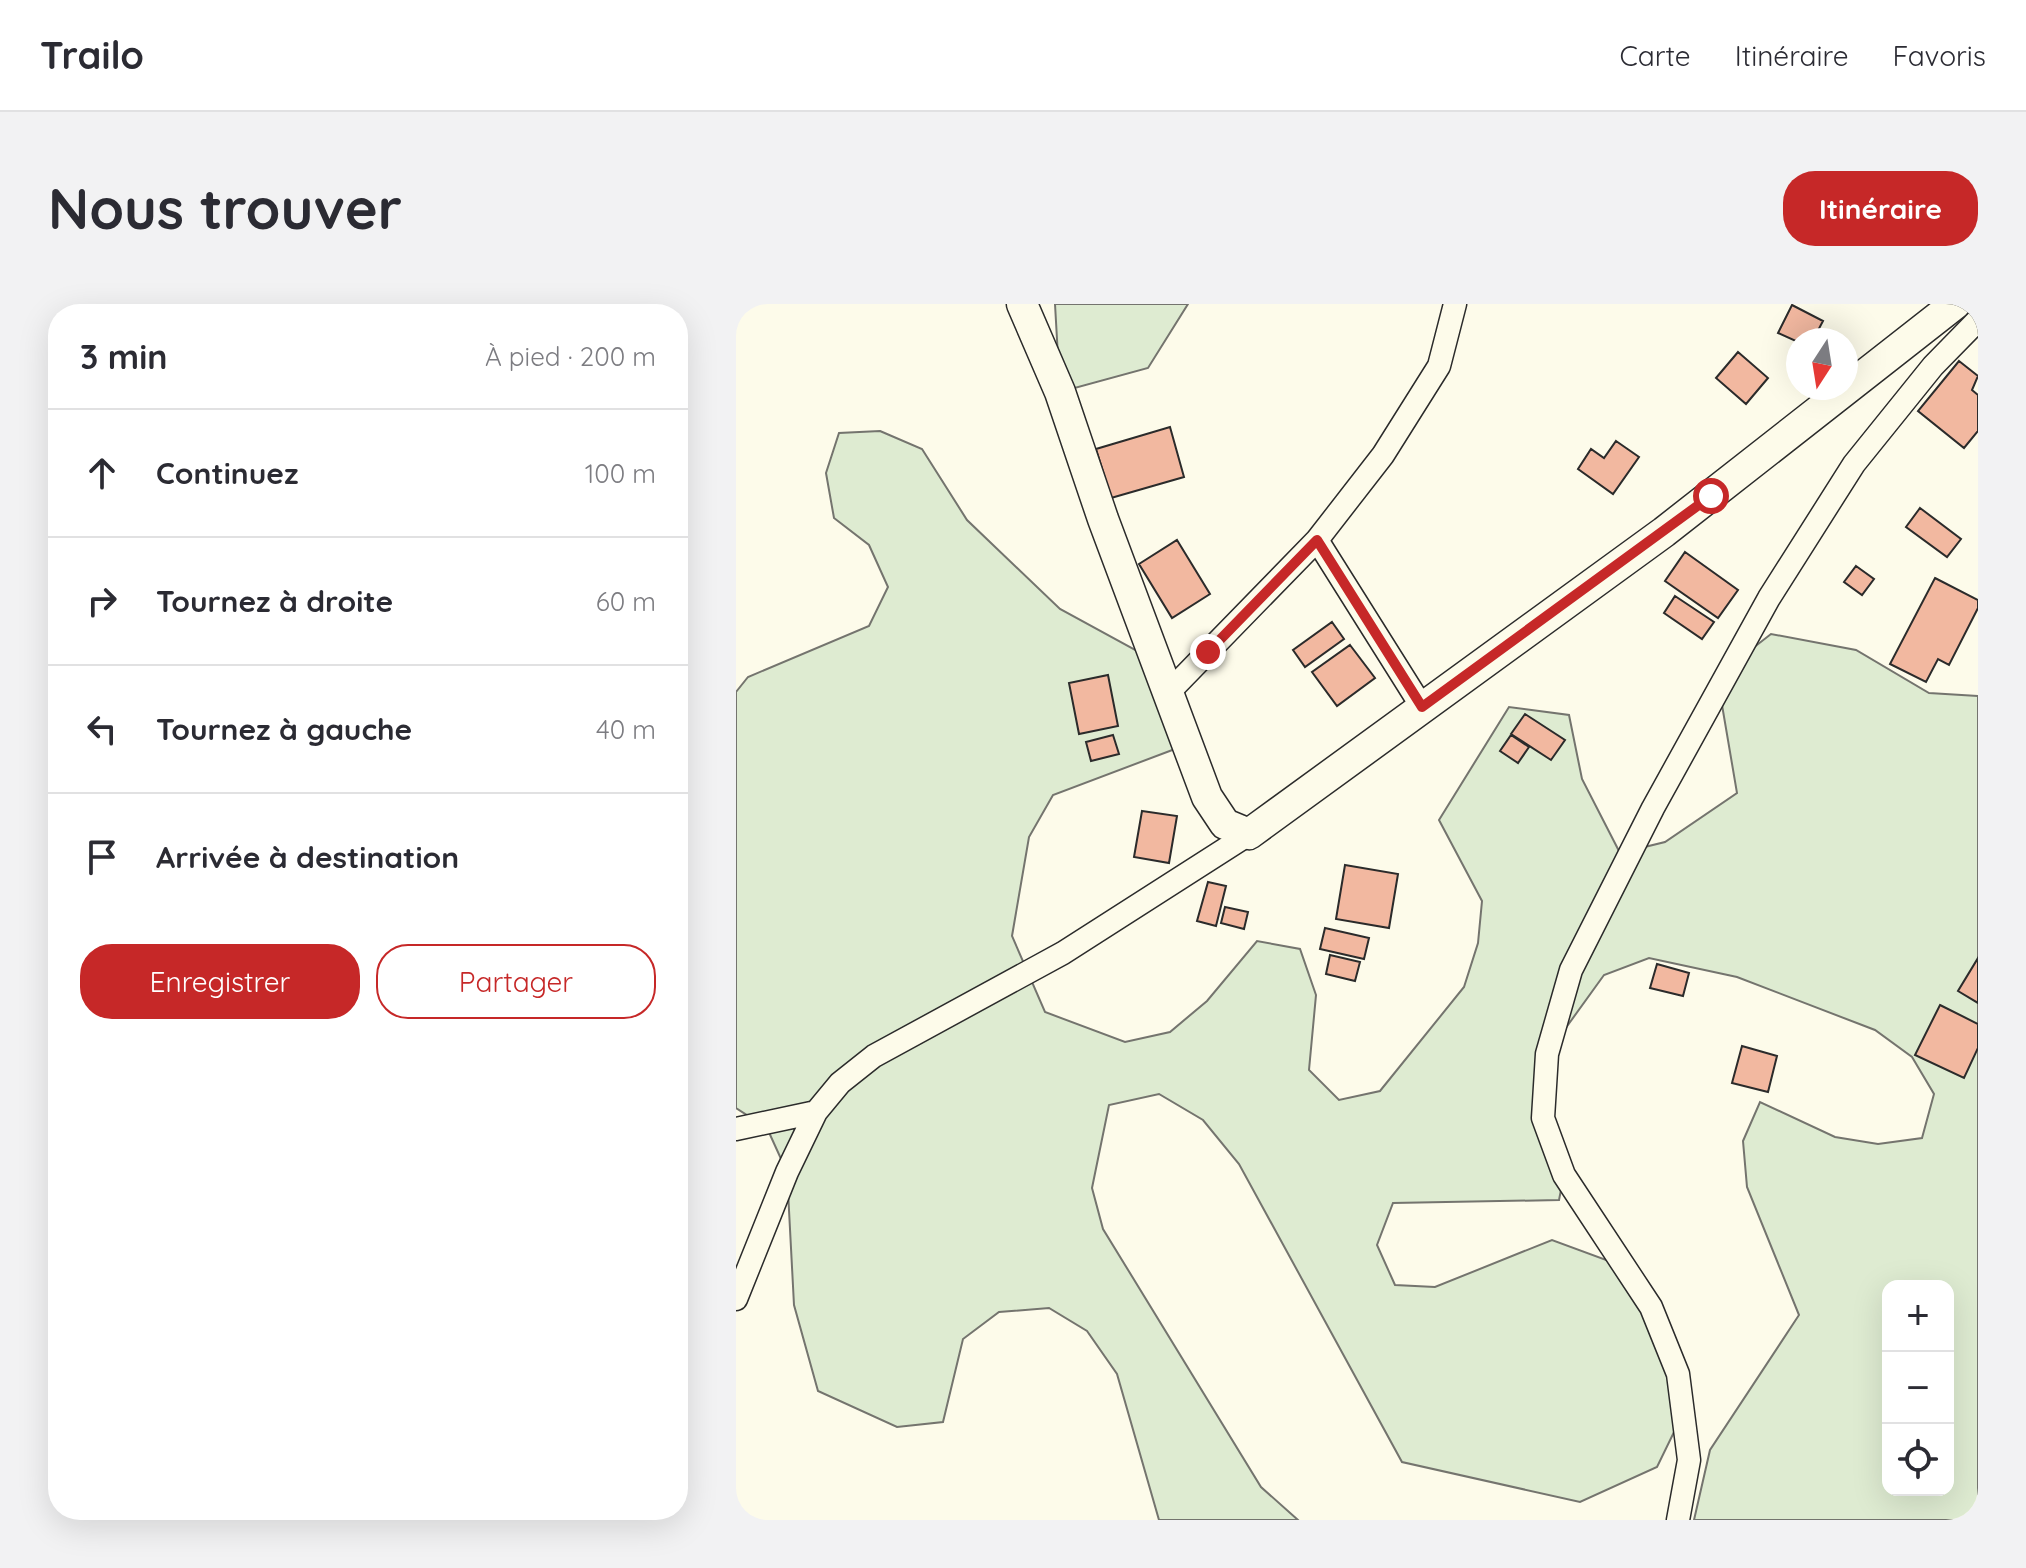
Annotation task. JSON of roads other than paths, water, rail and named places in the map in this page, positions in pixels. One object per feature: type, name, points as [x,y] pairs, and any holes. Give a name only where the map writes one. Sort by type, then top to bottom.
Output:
[{"type":"main road","points":[[1022,304],[1060,392],[1207,797],[1225,824],[1249,834],[1664,532],[1829,406],[1929,316],[1955,304]]},
{"type":"street","points":[[1168,693],[1317,540],[1383,455],[1439,366],[1455,304]]},
{"type":"street","points":[[1678,1520],[1689,1460],[1678,1374],[1651,1307],[1564,1175],[1543,1118],[1547,1054],[1571,970],[1653,808],[1769,598],[1854,464],[1933,366],[1978,320]]},
{"type":"street","points":[[1317,540],[1422,707]]},
{"type":"street","points":[[736,1299],[787,1172],[816,1112],[840,1083],[874,1056],[1063,953],[1249,834]]},
{"type":"street","points":[[736,1129],[816,1112]]}]
